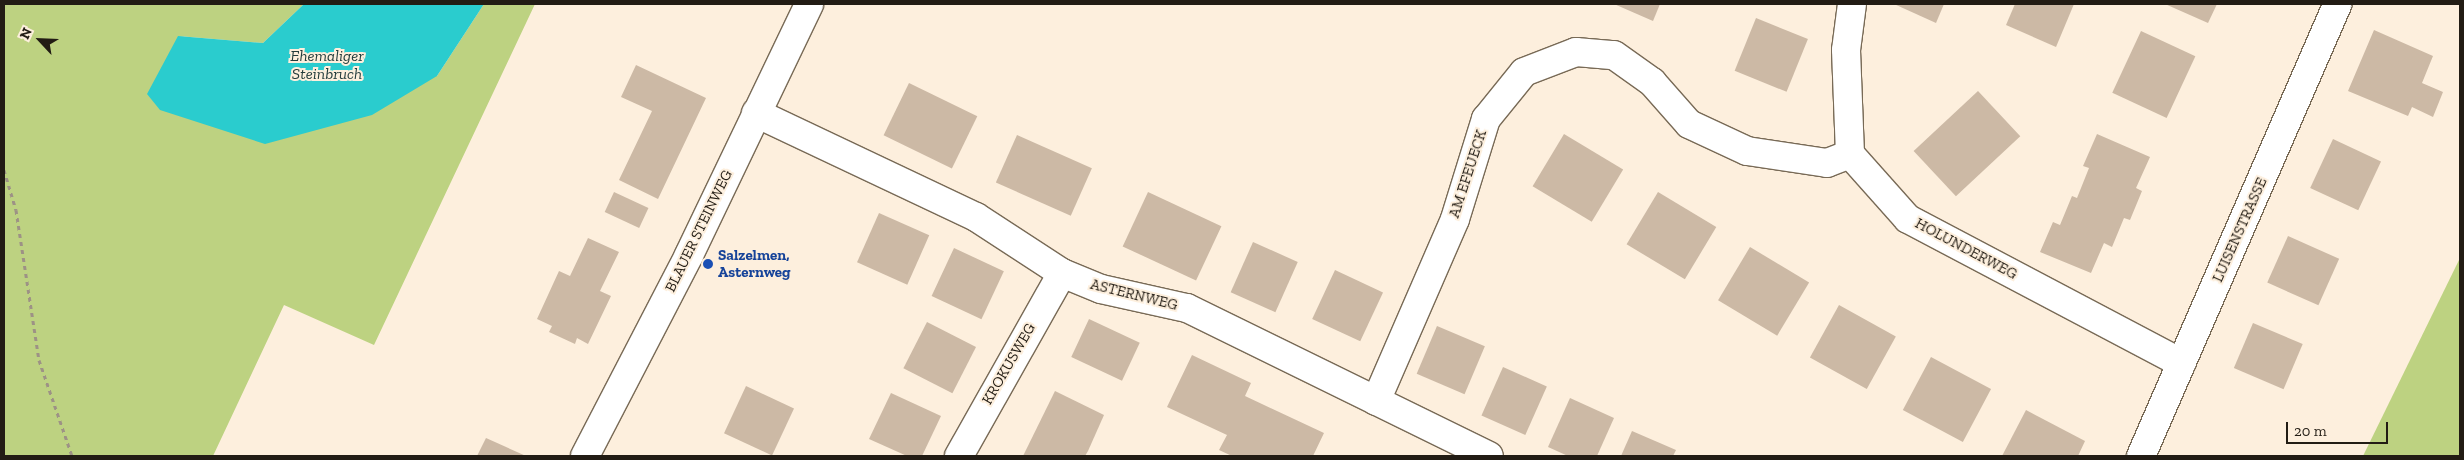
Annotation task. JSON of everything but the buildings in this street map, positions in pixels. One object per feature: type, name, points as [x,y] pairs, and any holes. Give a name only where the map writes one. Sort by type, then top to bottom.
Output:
[{"type":"street","name":"BLAUER STEINWEG","points":[[585,456],[809,4]]},
{"type":"street","points":[[1850,154],[1846,50],[1852,4]]},
{"type":"street","name":"LUISENSTRASSE","points":[[2141,456],[2338,4]]},
{"type":"street","name":"AM EFEUECK","points":[[1376,401],[1455,220],[1486,119],[1524,72],[1576,52],[1614,55],[1652,82],[1689,124],[1747,151],[1828,163],[1850,154]]},
{"type":"street","name":"ASTERNWEG","points":[[756,113],[976,217],[1062,273],[1101,289],[1187,308],[1489,456]]},
{"type":"street","name":"HOLUNDERWEG","points":[[1850,154],[1908,219],[2181,363]]},
{"type":"street","name":"KROKUSWEG","points":[[958,456],[1062,273]]},
{"type":"path","points":[[4,170],[16,210],[39,360],[72,456]]},
{"type":"green space","points":[[4,4],[304,4],[263,43],[178,36],[437,76],[484,4],[535,4],[374,345],[284,305],[213,456],[4,456]]},
{"type":"green space","points":[[2460,258],[2460,456],[2363,456]]},
{"type":"water","name":"Ehemaliger Steinbruch","points":[[304,4],[484,4],[437,76],[372,115],[265,144],[160,110],[147,94],[178,36],[263,43]]},
{"type":"place","name":"Salzelmen, Asternweg","points":[[708,264]]}]
